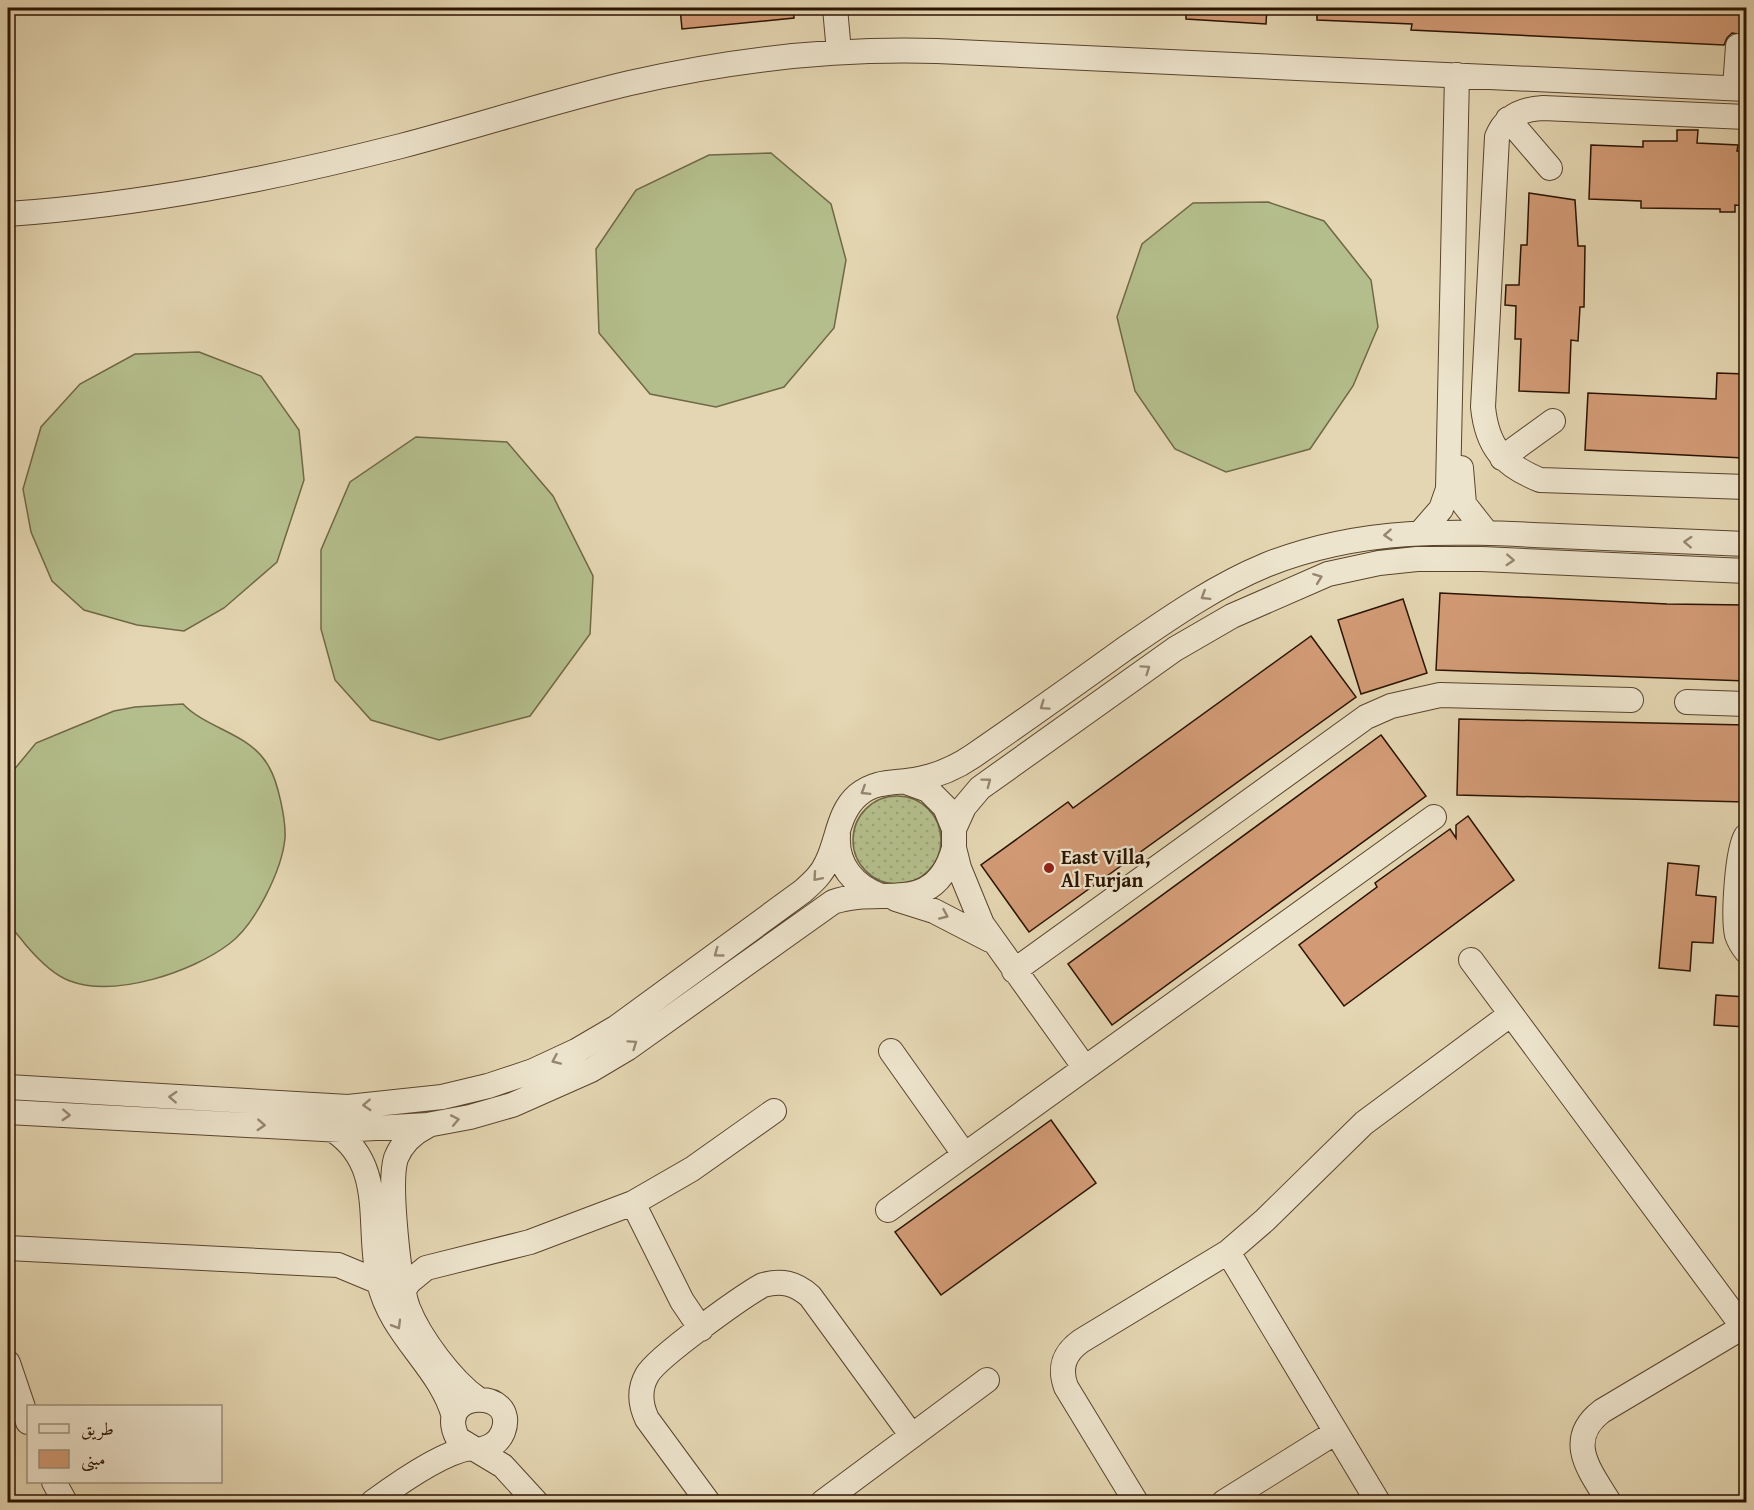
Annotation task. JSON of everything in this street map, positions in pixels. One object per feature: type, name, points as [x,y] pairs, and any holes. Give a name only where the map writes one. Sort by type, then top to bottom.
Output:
[{"type":"street","points":[[836,8],[839,52]]},
{"type":"street","points":[[8,214],[138,202],[202,191],[380,151],[633,82],[720,66],[839,52],[937,51],[1741,88],[1738,46]]},
{"type":"street","points":[[1420,532],[1441,509],[1448,489],[1464,75]]},
{"type":"street","points":[[1464,75],[1461,485],[1467,510],[1486,532]]},
{"type":"street","points":[[1746,117],[1530,108],[1508,119],[1497,137],[1483,407],[1488,434],[1502,458],[1519,471],[1540,480],[1746,487]]},
{"type":"street","points":[[1508,119],[1550,168]]},
{"type":"street","points":[[1502,458],[1552,421]]},
{"type":"street","points":[[906,782],[934,776],[961,764],[1164,622],[1217,589],[1265,566],[1314,548],[1366,537],[1420,532],[1486,532],[1746,544]]},
{"type":"street","points":[[8,1112],[333,1130],[384,1130],[427,1125],[512,1105],[591,1070],[628,1048],[816,912],[848,897],[917,894],[928,888],[945,871],[964,807],[980,788],[1175,649],[1232,616],[1280,592],[1328,574],[1378,563],[1417,559],[1482,559],[1746,571]]},
{"type":"street","points":[[1014,971],[1366,717],[1390,706],[1440,695],[1631,700]]},
{"type":"street","points":[[1687,702],[1746,704]]},
{"type":"street","points":[[8,1087],[348,1107],[395,1104],[442,1097],[488,1086],[565,1056],[617,1027],[794,898],[818,877],[827,863],[846,808],[858,795],[872,786],[889,781],[906,782],[923,787],[937,798],[948,812],[972,906],[992,941],[1085,1068]]},
{"type":"street","points":[[888,1210],[1434,817]]},
{"type":"street","points":[[840,824],[838,850],[842,863],[858,884],[887,897],[934,910],[992,941]]},
{"type":"street","points":[[1746,836],[1739,860],[1737,925],[1739,941],[1746,951]]},
{"type":"street","points":[[1746,904],[1746,924]]},
{"type":"street","points":[[1471,960],[1745,1329],[1602,1411],[1588,1423],[1582,1440],[1584,1458],[1609,1503]]},
{"type":"street","points":[[1136,1503],[1066,1387],[1062,1370],[1064,1361],[1073,1346],[1228,1251],[1265,1220],[1364,1123],[1511,1014]]},
{"type":"street","points":[[891,1051],[964,1154]]},
{"type":"street","points":[[403,1291],[409,1282],[426,1268],[564,1231],[633,1203],[692,1169],[774,1111]]},
{"type":"street","points":[[427,1125],[409,1138],[397,1156],[394,1186],[403,1291],[414,1321],[460,1384],[478,1399],[492,1402],[502,1413],[510,1454],[540,1503]]},
{"type":"street","points":[[333,1130],[352,1144],[365,1163],[379,1282],[393,1320],[442,1389],[458,1439],[503,1466],[536,1503]]},
{"type":"street","points":[[633,1203],[682,1301],[701,1329]]},
{"type":"street","points":[[338,1265],[357,1257],[373,1234],[397,1228]]},
{"type":"street","points":[[397,1228],[413,1250],[423,1254],[482,1253]]},
{"type":"street","points":[[8,1248],[338,1265],[379,1282]]},
{"type":"street","points":[[1228,1251],[1378,1503]]},
{"type":"street","points":[[708,1503],[647,1419],[641,1394],[650,1369],[763,1285],[773,1282],[793,1284],[810,1296],[912,1436]]},
{"type":"street","points":[[8,1363],[27,1419]]},
{"type":"street","points":[[822,1503],[987,1380]]},
{"type":"street","points":[[373,1503],[440,1446],[461,1406],[478,1399]]},
{"type":"street","points":[[399,1483],[450,1453],[492,1446],[498,1442],[504,1428]]},
{"type":"street","points":[[1224,1503],[1336,1432]]},
{"type":"street","points":[[55,1483],[65,1503]]},
{"type":"green space","points":[[771,153],[831,204],[846,260],[834,328],[784,387],[716,407],[650,394],[599,333],[596,249],[636,190],[709,155]]},
{"type":"green space","points":[[1268,202],[1324,221],[1371,280],[1378,327],[1353,386],[1310,449],[1226,472],[1175,449],[1135,391],[1117,317],[1142,244],[1193,203]]},
{"type":"green space","points":[[199,352],[261,376],[299,430],[304,480],[277,562],[224,608],[184,631],[137,625],[84,610],[52,581],[31,532],[23,489],[41,427],[80,384],[135,354]]},
{"type":"green space","points":[[416,437],[507,442],[553,496],[593,576],[590,634],[530,716],[439,740],[371,720],[335,680],[321,629],[321,550],[350,482]]},
{"type":"green space","points":[[183,704],[204,720],[251,746],[269,767],[278,791],[285,830],[283,851],[273,881],[257,911],[239,935],[229,944],[195,964],[130,984],[88,985],[70,981],[57,975],[40,960],[10,925],[6,909],[8,777],[36,743],[114,711],[135,707]]},
{"type":"green space","points":[[888,796],[906,796],[922,803],[934,815],[941,831],[941,849],[934,865],[922,877],[906,884],[888,884],[872,877],[860,865],[853,849],[853,831],[860,815],[872,803]]},
{"type":"building","points":[[680,8],[793,8],[794,18],[682,29]]},
{"type":"building","points":[[1186,8],[1267,8],[1266,24],[1186,19]]},
{"type":"building","points":[[1317,8],[1746,8],[1746,35],[1732,33],[1724,45],[1411,30],[1412,24],[1317,20]]},
{"type":"building","points":[[1677,130],[1698,130],[1697,143],[1738,145],[1737,151],[1746,151],[1746,206],[1735,205],[1735,212],[1720,212],[1720,209],[1641,208],[1641,201],[1589,199],[1591,145],[1643,147],[1643,141],[1677,141]]},
{"type":"building","points":[[1529,193],[1575,200],[1578,246],[1585,246],[1584,307],[1580,307],[1578,341],[1571,340],[1569,393],[1519,391],[1521,339],[1515,339],[1516,306],[1505,305],[1506,285],[1519,285],[1521,245],[1527,245]]},
{"type":"building","points":[[1717,373],[1746,374],[1746,432],[1744,432],[1743,458],[1585,450],[1588,393],[1716,399]]},
{"type":"building","points":[[1440,593],[1667,604],[1746,605],[1746,681],[1436,670]]},
{"type":"building","points":[[1403,599],[1427,673],[1361,694],[1338,620]]},
{"type":"building","points":[[1311,636],[1356,697],[1029,932],[981,865],[1068,802],[1073,808]]},
{"type":"building","points":[[1459,719],[1746,725],[1746,802],[1457,795]]},
{"type":"building","points":[[1381,735],[1426,796],[1112,1025],[1068,964]]},
{"type":"building","points":[[1468,816],[1514,880],[1344,1006],[1299,945],[1377,887],[1375,883],[1450,829],[1456,838],[1456,825]]},
{"type":"building","points":[[1668,863],[1699,866],[1696,895],[1716,897],[1713,943],[1692,942],[1690,971],[1659,968]]},
{"type":"building","points":[[1716,995],[1746,997],[1746,1027],[1714,1025]]},
{"type":"building","points":[[1051,1120],[1096,1183],[941,1295],[895,1232]]},
{"type":"place","name":"East Villa, Al Furjan","points":[[1049,868]]}]
